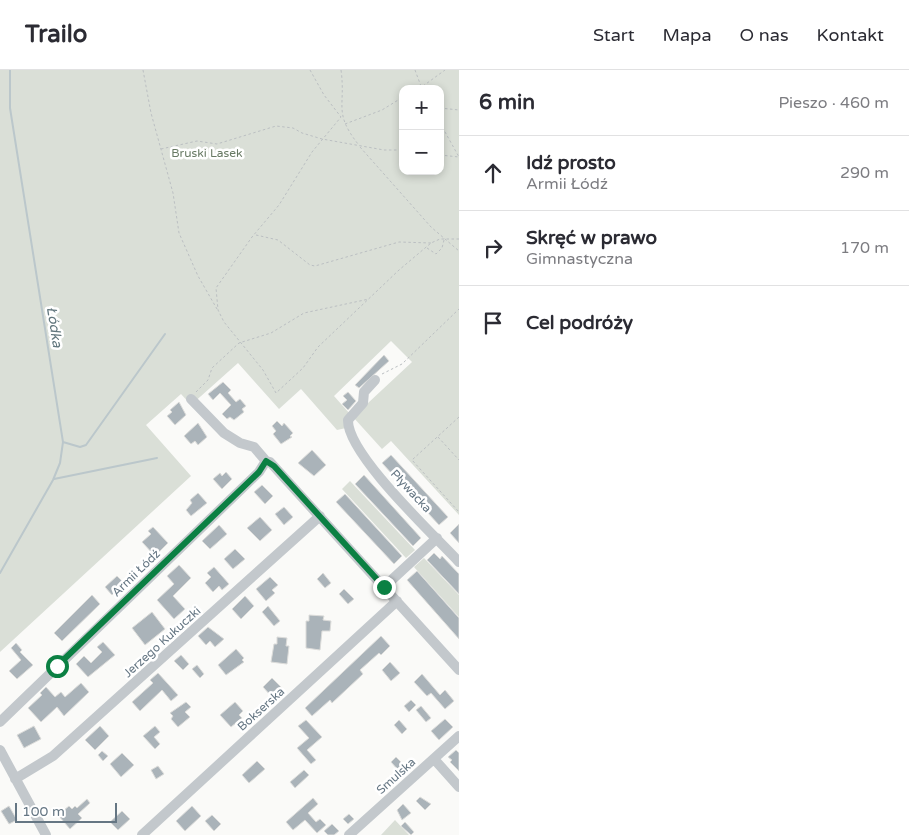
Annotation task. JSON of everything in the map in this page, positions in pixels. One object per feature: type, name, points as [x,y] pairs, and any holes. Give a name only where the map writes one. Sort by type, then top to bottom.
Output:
[{"type":"street","name":"Pływacka","points":[[375,380],[364,392],[364,400],[348,420],[350,433],[367,462],[459,562]]},
{"type":"street","points":[[191,399],[224,433],[240,443],[254,447],[266,461],[270,462],[459,670]]},
{"type":"street","name":"Armii Łódź","points":[[0,722],[259,472],[266,461]]},
{"type":"street","name":"Jerzego Kukuczki","points":[[15,780],[53,756],[320,516]]},
{"type":"street","points":[[384,587],[437,538]]},
{"type":"street","name":"Bokserska","points":[[142,835],[397,600]]},
{"type":"street","name":"Smulska","points":[[349,835],[459,736]]},
{"type":"street","points":[[0,750],[46,835]]},
{"type":"street","points":[[434,759],[459,786]]},
{"type":"path","points":[[143,70],[151,113],[173,193],[179,233],[198,276],[218,310],[239,343],[263,370],[276,392],[303,368],[318,347],[426,247],[440,239],[459,239]]},
{"type":"path","points":[[310,70],[324,95],[341,117],[344,125],[359,146],[444,240],[459,251]]},
{"type":"path","points":[[218,310],[216,288],[255,234],[279,205],[312,152],[341,117],[343,89],[341,70]]},
{"type":"path","points":[[415,70],[421,85]]},
{"type":"path","points":[[426,85],[445,70]]},
{"type":"path","points":[[344,125],[382,110],[399,100]]},
{"type":"path","points":[[444,108],[459,110]]},
{"type":"path","points":[[161,150],[197,141],[217,144],[276,126],[293,128],[322,139],[359,146],[399,150]]},
{"type":"path","points":[[444,130],[459,157]]},
{"type":"path","points":[[444,155],[459,157]]},
{"type":"path","points":[[255,234],[278,240],[310,265],[314,266],[399,242],[431,243]]},
{"type":"path","points":[[426,247],[428,251],[436,254],[442,248],[444,240]]},
{"type":"path","points":[[191,399],[208,380],[212,368],[239,343],[271,334],[304,312],[371,299]]},
{"type":"path","points":[[375,380],[402,364],[459,309]]},
{"type":"path","points":[[459,417],[412,460],[459,512]]},
{"type":"path","points":[[437,436],[459,460]]},
{"type":"green space","name":"Bruski Lasek","points":[[0,70],[459,70],[459,515],[391,441],[382,449],[353,417],[412,362],[391,341],[334,396],[350,414],[346,428],[337,430],[301,389],[279,409],[238,363],[191,405],[181,394],[146,425],[191,476],[0,652]]},
{"type":"green space","points":[[350,481],[415,550],[406,558],[342,489]]},
{"type":"green space","points":[[424,558],[459,595],[459,617],[414,567]]},
{"type":"green space","points":[[395,820],[409,835],[381,835]]},
{"type":"building","points":[[384,355],[389,361],[359,388],[355,385]]},
{"type":"building","points":[[223,382],[231,390],[228,393],[236,402],[240,399],[246,406],[242,409],[244,412],[234,420],[230,417],[227,419],[222,414],[231,405],[220,393],[213,400],[208,394]]},
{"type":"building","points":[[348,392],[356,401],[348,410],[342,404],[347,400],[343,396]]},
{"type":"building","points":[[179,402],[186,415],[175,425],[167,416],[172,412],[170,410]]},
{"type":"building","points":[[277,421],[282,426],[284,423],[293,433],[290,436],[292,437],[281,444],[273,434],[276,431],[272,426]]},
{"type":"building","points":[[198,423],[207,437],[198,445],[195,441],[191,444],[184,436]]},
{"type":"building","points":[[312,450],[326,465],[314,476],[298,463]]},
{"type":"building","points":[[391,455],[448,517],[439,525],[382,463]]},
{"type":"building","points":[[226,472],[232,479],[222,489],[213,479],[220,473],[222,476]]},
{"type":"building","points":[[364,475],[421,538],[413,546],[355,484]]},
{"type":"building","points":[[262,485],[273,496],[265,504],[254,492]]},
{"type":"building","points":[[198,493],[207,503],[191,516],[186,510],[192,503],[190,500]]},
{"type":"building","points":[[345,494],[402,556],[394,564],[336,502]]},
{"type":"building","points":[[284,507],[293,517],[284,525],[275,514]]},
{"type":"building","points":[[260,517],[272,530],[260,541],[247,528]]},
{"type":"building","points":[[459,524],[459,543],[450,533]]},
{"type":"building","points":[[219,525],[227,534],[210,549],[202,541]]},
{"type":"building","points":[[153,527],[168,543],[155,556],[142,542],[151,534],[148,531]]},
{"type":"building","points":[[235,549],[245,559],[233,569],[224,559]]},
{"type":"building","points":[[434,553],[440,559],[442,556],[459,574],[459,594],[427,560]]},
{"type":"building","points":[[179,565],[191,578],[173,596],[185,609],[174,619],[157,600],[174,584],[167,576]]},
{"type":"building","points":[[214,567],[229,584],[222,590],[219,586],[213,592],[205,583],[211,577],[207,573]]},
{"type":"building","points":[[417,571],[459,618],[459,639],[407,580]]},
{"type":"building","points":[[323,573],[331,583],[325,588],[317,579]]},
{"type":"building","points":[[117,576],[124,583],[112,595],[105,587]]},
{"type":"building","points":[[270,577],[278,585],[272,590],[275,593],[266,601],[256,589]]},
{"type":"building","points":[[344,589],[354,599],[348,604],[339,594]]},
{"type":"building","points":[[92,595],[100,604],[62,641],[54,633]]},
{"type":"building","points":[[245,596],[254,606],[241,619],[232,609]]},
{"type":"building","points":[[268,606],[280,621],[274,626],[262,612]]},
{"type":"building","points":[[152,612],[165,629],[145,645],[132,628]]},
{"type":"building","points":[[309,615],[324,616],[323,620],[331,621],[330,631],[322,631],[320,650],[306,648],[306,621],[309,621]]},
{"type":"building","points":[[208,627],[224,639],[215,647],[210,641],[206,645],[198,636]]},
{"type":"building","points":[[381,636],[390,646],[360,670],[363,674],[332,703],[330,700],[312,716],[305,708]]},
{"type":"building","points":[[277,637],[287,638],[286,646],[289,646],[287,664],[271,662],[274,644],[277,644]]},
{"type":"building","points":[[103,642],[115,655],[88,677],[76,664],[84,656],[91,663],[102,652],[97,647]]},
{"type":"building","points":[[16,643],[22,650],[20,652],[33,665],[17,679],[9,671],[21,660],[11,648]]},
{"type":"building","points":[[236,649],[244,658],[242,660],[244,662],[226,675],[218,665]]},
{"type":"building","points":[[181,655],[189,664],[183,670],[174,661]]},
{"type":"building","points":[[390,662],[400,673],[391,681],[382,670]]},
{"type":"building","points":[[197,665],[204,674],[200,678],[192,669]]},
{"type":"building","points":[[158,673],[178,695],[171,701],[162,690],[140,711],[132,702],[153,683],[150,680]]},
{"type":"building","points":[[422,674],[440,695],[445,690],[454,701],[445,709],[431,693],[427,696],[414,682]]},
{"type":"building","points":[[272,678],[282,688],[272,697],[263,687]]},
{"type":"building","points":[[81,683],[89,692],[64,716],[57,707],[41,722],[28,708],[42,695],[40,693],[46,687],[55,697],[61,692],[65,697]]},
{"type":"building","points":[[411,700],[416,705],[409,712],[404,706]]},
{"type":"building","points":[[186,702],[191,707],[185,712],[190,717],[178,727],[171,719],[173,716],[170,713]]},
{"type":"building","points":[[235,702],[243,711],[239,715],[242,718],[231,727],[220,715]]},
{"type":"building","points":[[421,706],[431,718],[426,722],[416,710]]},
{"type":"building","points":[[445,719],[453,727],[439,740],[431,731]]},
{"type":"building","points":[[306,720],[322,737],[307,750],[316,760],[311,764],[297,748],[309,738],[298,726]]},
{"type":"building","points":[[399,720],[407,729],[402,734],[394,725]]},
{"type":"building","points":[[34,726],[41,739],[24,748],[17,735]]},
{"type":"building","points":[[100,726],[109,736],[95,750],[85,740]]},
{"type":"building","points":[[155,726],[160,732],[154,737],[160,744],[155,749],[143,736]]},
{"type":"building","points":[[456,750],[459,753],[459,771],[450,762],[452,760],[448,757]]},
{"type":"building","points":[[102,751],[108,756],[103,761],[98,755]]},
{"type":"building","points":[[122,753],[134,765],[121,777],[110,764]]},
{"type":"building","points":[[396,757],[405,766],[399,771],[391,762]]},
{"type":"building","points":[[257,761],[265,769],[249,783],[242,775]]},
{"type":"building","points":[[158,766],[164,774],[156,779],[151,770]]},
{"type":"building","points":[[304,770],[309,775],[295,788],[290,782]]},
{"type":"building","points":[[420,797],[431,804],[425,810],[416,801]]},
{"type":"building","points":[[313,798],[318,804],[308,813],[316,822],[320,819],[326,825],[317,833],[305,820],[293,830],[286,822]]},
{"type":"building","points":[[87,799],[90,803],[78,814],[82,818],[70,829],[58,815],[69,806],[72,809],[75,806],[77,808]]},
{"type":"building","points":[[403,804],[411,813],[402,820],[397,810]]},
{"type":"building","points":[[9,806],[17,820],[9,824],[1,811]]},
{"type":"building","points":[[192,806],[201,816],[185,831],[176,821]]},
{"type":"building","points":[[122,811],[130,819],[118,830],[110,822]]},
{"type":"building","points":[[349,814],[354,819],[348,824],[343,819]]},
{"type":"building","points":[[212,815],[221,824],[214,831],[205,821]]},
{"type":"building","points":[[405,822],[414,832],[411,835],[401,826]]},
{"type":"building","points":[[332,824],[339,831],[334,835],[328,835],[324,831]]},
{"type":"waterway","name":"Łódka","points":[[0,573],[53,480],[60,463],[63,442],[10,108],[10,70]]},
{"type":"waterway","points":[[63,442],[80,447],[86,445],[165,334]]},
{"type":"waterway","points":[[54,479],[157,458]]},
{"type":"route","points":[[57,666],[259,472],[266,461],[274,466],[384,587]]}]
